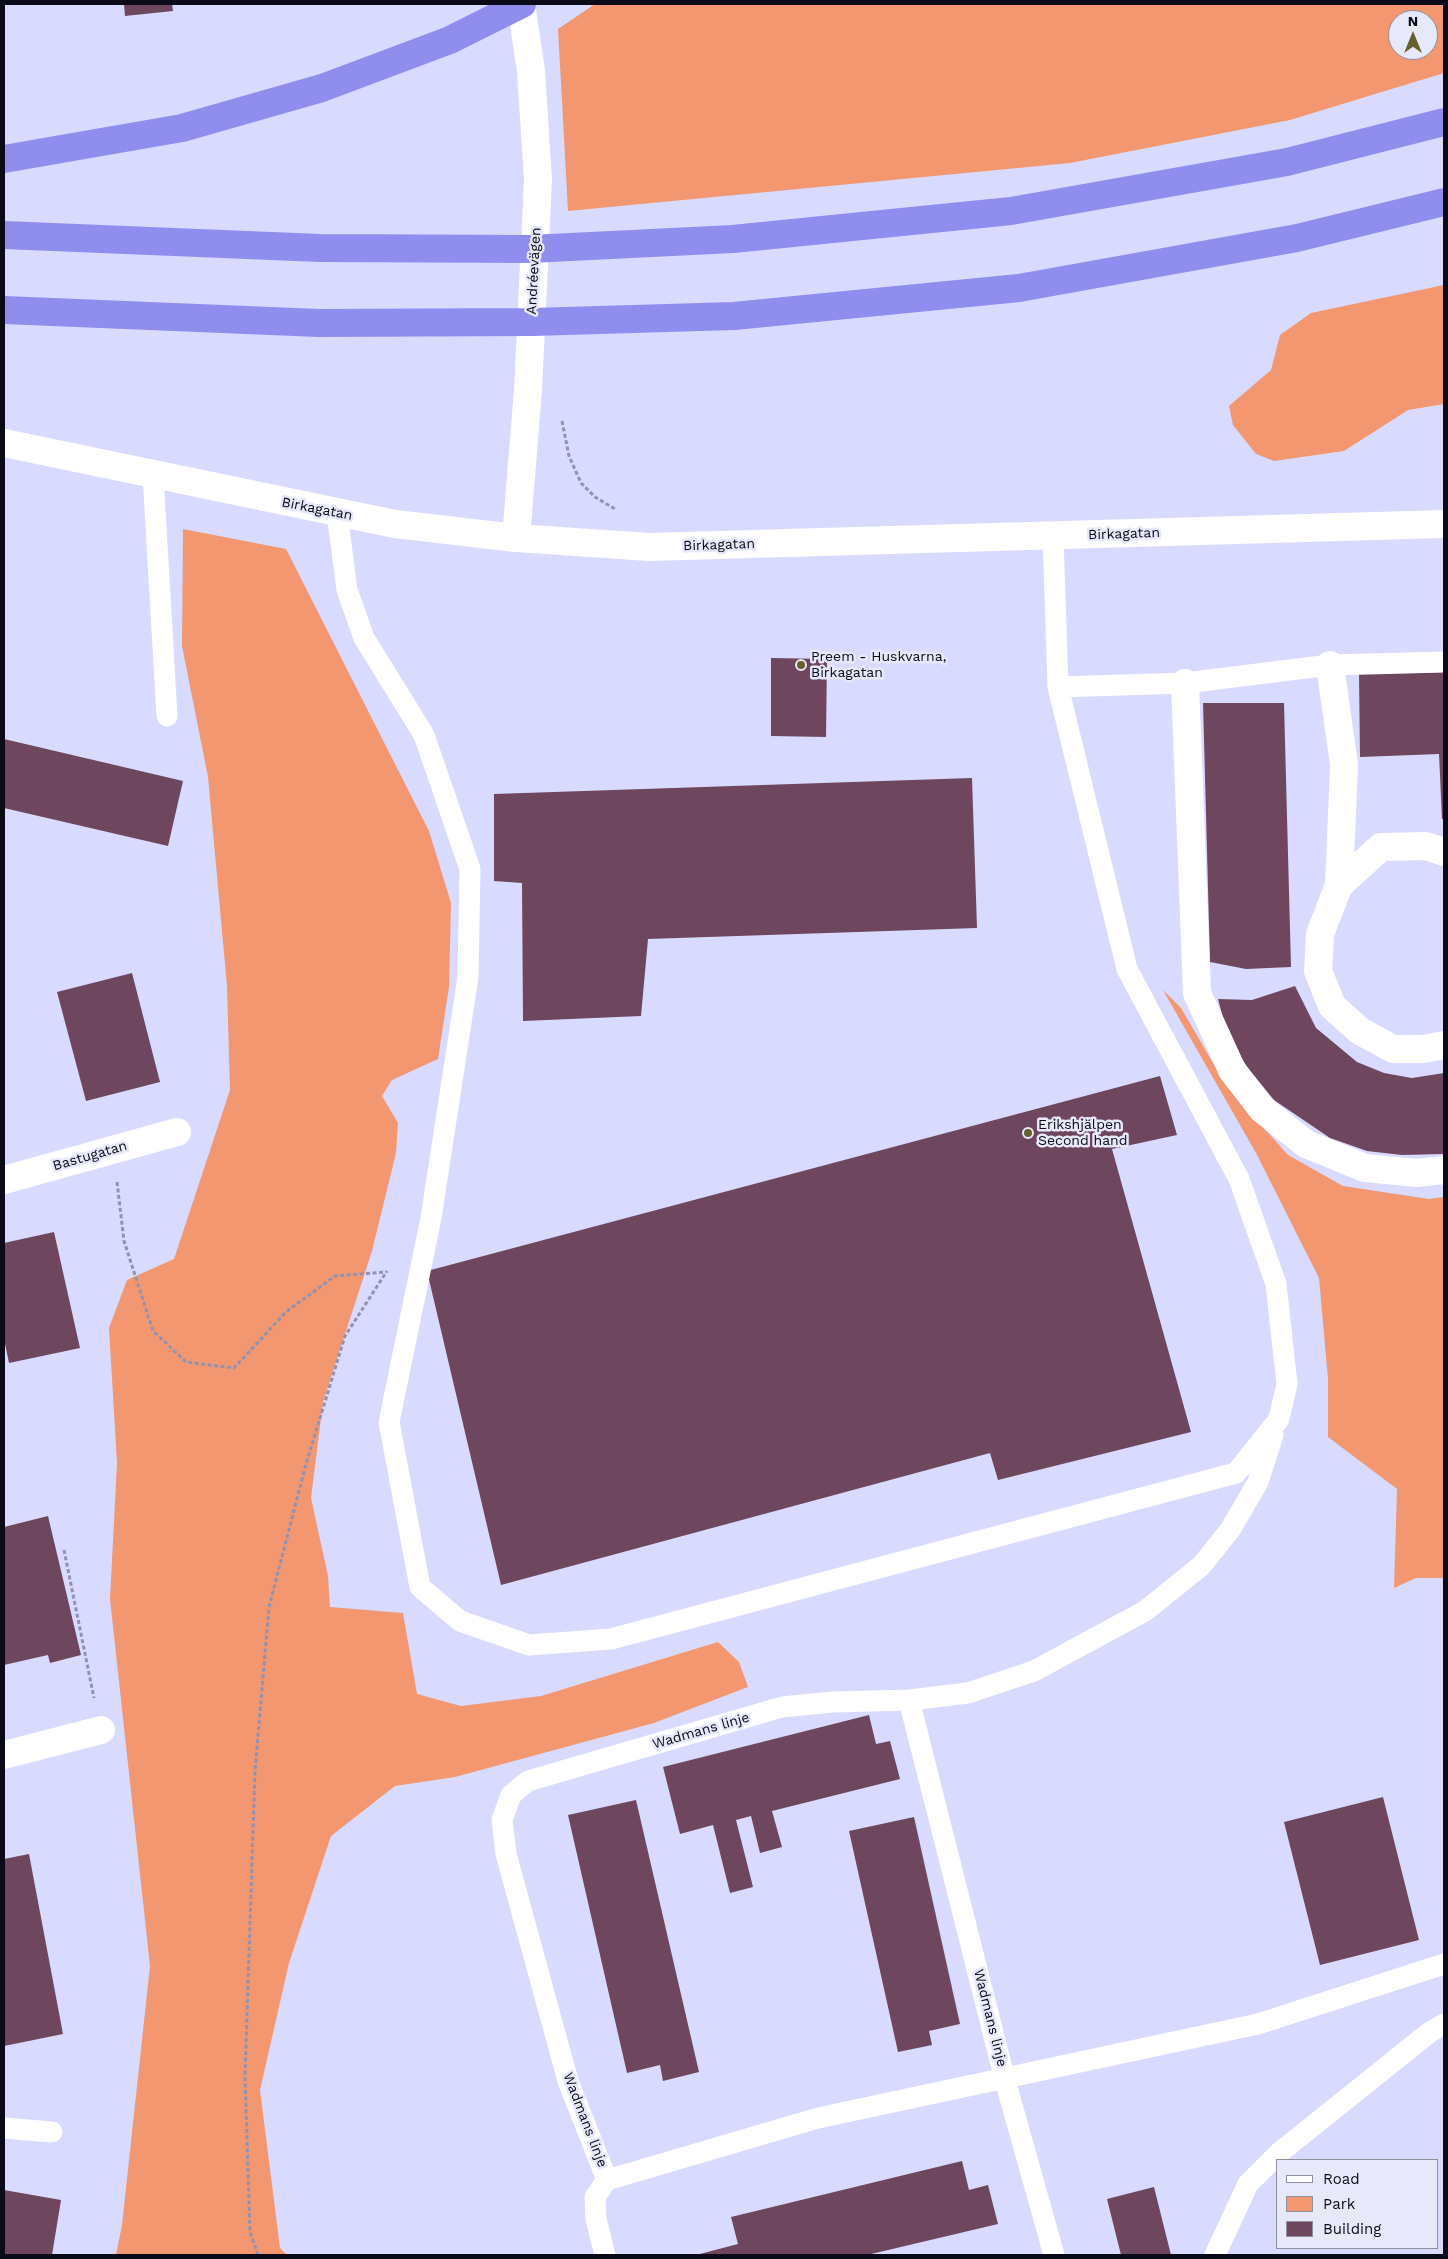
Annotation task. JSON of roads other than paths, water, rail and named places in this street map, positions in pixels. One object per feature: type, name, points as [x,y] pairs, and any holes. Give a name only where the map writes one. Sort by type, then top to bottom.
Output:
[{"type":"highway","points":[[4,159],[182,128],[322,88],[450,40],[521,4]]},
{"type":"highway","points":[[4,235],[320,248],[530,249],[733,239],[1011,211],[1286,162],[1444,122]]},
{"type":"highway","points":[[4,310],[319,323],[532,322],[734,316],[1019,288],[1298,238],[1444,202]]},
{"type":"street","name":"Andréevägen","points":[[516,538],[528,390],[538,180],[531,71],[521,4]]},
{"type":"street","name":"Birkagatan","points":[[4,443],[395,524],[516,538],[649,547],[1444,524]]},
{"type":"street","points":[[1330,665],[1344,765],[1339,885],[1320,934],[1318,971],[1332,1006],[1360,1031],[1393,1049],[1424,1049],[1444,1045]]},
{"type":"street","points":[[1185,683],[1197,993],[1232,1070],[1262,1109],[1306,1144],[1365,1168],[1417,1173],[1444,1170]]},
{"type":"street","points":[[1339,885],[1381,848],[1426,846],[1444,852]]},
{"type":"street","name":"Bastugatan","points":[[4,1180],[176,1132]]},
{"type":"street","points":[[4,1755],[101,1730]]},
{"type":"lane","points":[[153,475],[167,716]]},
{"type":"lane","points":[[337,513],[347,590],[364,638],[424,735],[470,869],[468,977],[431,1218],[388,1422],[420,1588],[460,1622],[529,1644],[612,1639],[1236,1473],[1279,1420]]},
{"type":"lane","points":[[909,1700],[968,1693],[1034,1671],[1145,1611],[1201,1566],[1230,1530],[1258,1482],[1279,1420],[1286,1384],[1276,1284],[1239,1179],[1127,969],[1058,687],[1053,536]]},
{"type":"lane","points":[[1058,687],[1185,683],[1330,665],[1444,662]]},
{"type":"lane","name":"Wadmans linje","points":[[607,2180],[568,2080],[506,1854],[502,1820],[511,1795],[528,1781],[782,1707],[833,1702],[909,1700],[1005,2080],[1054,2255]]},
{"type":"lane","name":"Wadmans linje","points":[[605,2255],[596,2219],[595,2197],[607,2180],[818,2118],[1005,2080],[1258,2024],[1444,1964]]},
{"type":"lane","points":[[1215,2255],[1248,2184],[1273,2159],[1422,2038],[1444,2024]]},
{"type":"lane","points":[[4,2128],[52,2132]]},
{"type":"place","name":"Preem - Huskvarna, Birkagatan","points":[[801,665]]},
{"type":"place","name":"Erikshjälpen Second hand","points":[[1028,1133]]}]
